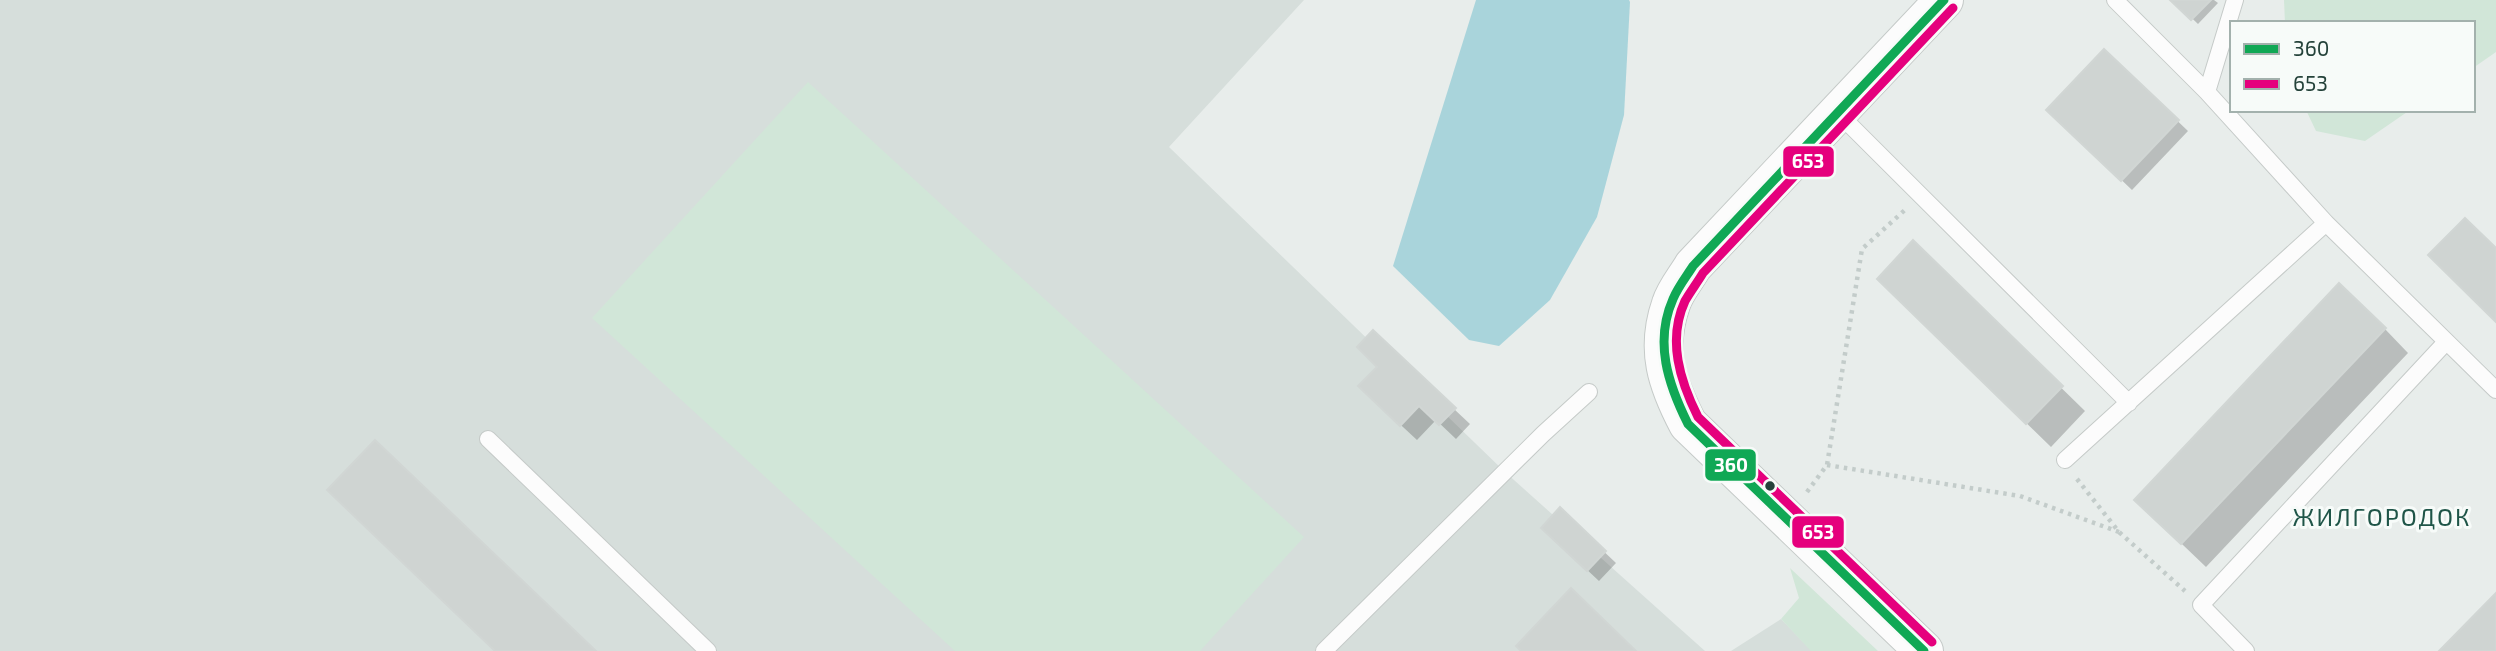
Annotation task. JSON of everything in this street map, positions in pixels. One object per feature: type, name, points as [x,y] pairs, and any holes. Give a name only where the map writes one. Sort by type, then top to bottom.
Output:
[{"type":"street","points":[[1924,651],[1688,424],[1671,392],[1662,349],[1671,303],[1693,267],[1944,0]]},
{"type":"lane","points":[[2115,0],[2207,92],[2326,223],[2496,390]]},
{"type":"lane","points":[[2207,92],[2235,0]]},
{"type":"lane","points":[[1838,113],[2129,403]]},
{"type":"lane","points":[[2065,460],[2326,223]]},
{"type":"lane","points":[[2246,651],[2201,605],[2446,342]]},
{"type":"lane","points":[[1324,651],[1543,434],[1589,392]]},
{"type":"lane","points":[[488,439],[708,651]]},
{"type":"path","points":[[1812,498],[1806,491],[1827,465],[1862,249],[1921,195]]},
{"type":"path","points":[[2065,460],[2083,489],[2119,532],[2201,605]]},
{"type":"path","points":[[1827,465],[2020,496],[2119,532]]},
{"type":"shaded area","points":[[0,0],[1304,0],[1169,147],[1505,472],[1705,651],[0,651]]},
{"type":"shaded area","points":[[1781,619],[1812,651],[1731,651]]},
{"type":"green space","points":[[2284,0],[2496,0],[2496,52],[2475,67],[2475,21],[2285,21]]},
{"type":"green space","points":[[808,82],[1304,537],[1200,651],[955,651],[592,318]]},
{"type":"green space","points":[[2307,112],[2407,112],[2365,141],[2316,131]]},
{"type":"green space","points":[[1790,568],[1878,651],[1811,651],[1781,619],[1799,598]]},
{"type":"water","points":[[1476,0],[1630,2],[1624,115],[1597,217],[1550,300],[1499,346],[1469,340],[1393,266]]},
{"type":"building","points":[[2170,0],[2211,0],[2191,20]]},
{"type":"building","points":[[2104,49],[2179,120],[2121,181],[2046,110]]},
{"type":"building","points":[[2465,218],[2496,248],[2496,322],[2428,255]]},
{"type":"building","points":[[1913,240],[2063,386],[2026,424],[1877,279]]},
{"type":"building","points":[[2339,283],[2386,328],[2181,544],[2134,500]]},
{"type":"building","points":[[1373,330],[1456,408],[1439,425],[1419,406],[1400,426],[1358,386],[1377,367],[1357,347]]},
{"type":"building","points":[[375,440],[596,651],[495,651],[327,490]]},
{"type":"building","points":[[1560,507],[1606,551],[1587,571],[1541,528]]},
{"type":"building","points":[[1571,588],[1636,651],[1521,651],[1516,646]]},
{"type":"building","points":[[2496,593],[2496,651],[2439,651]]},
{"type":"transit line","name":"360","points":[[1924,651],[1688,424],[1669,378],[1664,347],[1667,315],[1673,299],[1693,266],[1944,0]]},
{"type":"transit line","name":"653","points":[[1932,642],[1698,417],[1681,375],[1676,345],[1685,301],[1703,273],[1953,8]]},
{"type":"district","name":"ЖИЛГОРОДОК","points":[[2382,518]]}]
